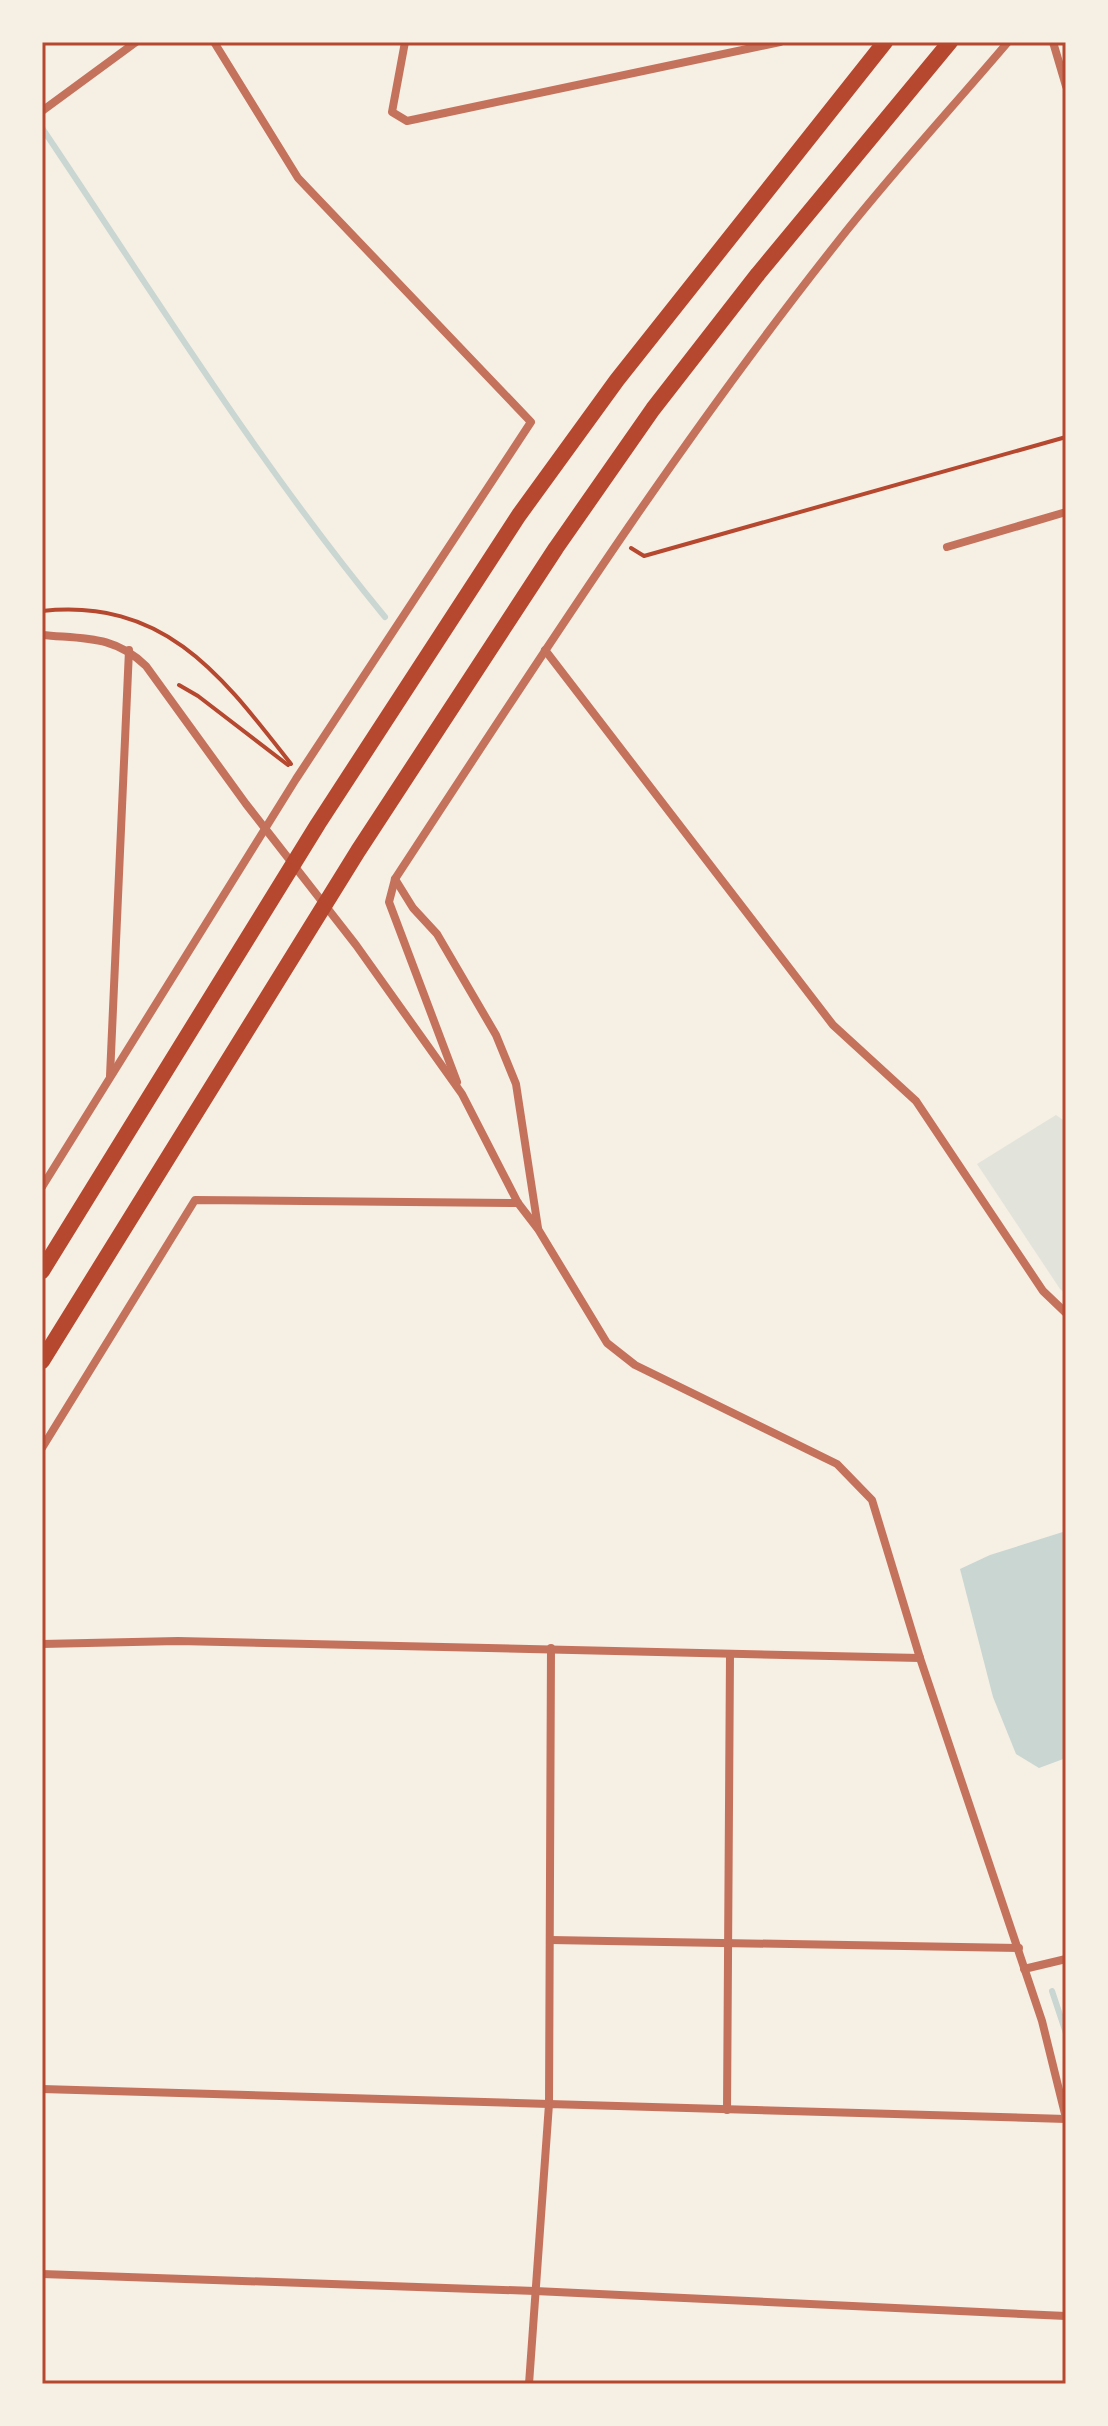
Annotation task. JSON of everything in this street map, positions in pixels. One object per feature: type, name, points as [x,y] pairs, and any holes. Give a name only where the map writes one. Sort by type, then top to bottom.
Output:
[{"type":"highway","points":[[42,1271],[318,824],[519,515],[617,380],[885,42]]},
{"type":"highway","points":[[42,1361],[358,851],[556,548],[653,409],[749,286],[950,42]]},
{"type":"street","points":[[42,111],[136,42]]},
{"type":"street","points":[[42,1187],[299,774],[531,422],[298,178],[214,42]]},
{"type":"street","points":[[405,42],[392,112],[407,121],[780,42]]},
{"type":"street","points":[[42,2089],[1066,2119],[1042,2021],[920,1658],[872,1500],[837,1464],[635,1365],[607,1343],[538,1229],[518,1203],[462,1094],[389,902],[395,879],[545,650],[619,539],[739,372],[837,243],[1008,42]]},
{"type":"street","points":[[1053,42],[1066,86]]},
{"type":"street","points":[[947,547],[1066,512]]},
{"type":"street","points":[[42,635],[106,641],[129,650],[146,666],[246,804],[356,945],[462,1094]]},
{"type":"street","points":[[110,1077],[129,650]]},
{"type":"street","points":[[545,650],[833,1025],[916,1101],[1043,1291],[1066,1313]]},
{"type":"street","points":[[395,879],[413,908],[437,934],[496,1035],[516,1084],[538,1229]]},
{"type":"street","points":[[42,1448],[195,1200],[518,1203]]},
{"type":"street","points":[[42,1644],[178,1641],[920,1658]]},
{"type":"street","points":[[529,2384],[549,2104],[551,1648]]},
{"type":"street","points":[[727,2110],[730,1654]]},
{"type":"street","points":[[550,1940],[1019,1948]]},
{"type":"street","points":[[1024,1969],[1066,1959]]},
{"type":"street","points":[[42,2274],[535,2291],[1066,2316]]},
{"type":"path","points":[[619,539],[644,556],[1066,437]]},
{"type":"path","points":[[42,611],[75,607],[135,619],[196,654],[243,703],[299,774]]},
{"type":"path","points":[[146,666],[198,696],[299,774]]},
{"type":"shaded area","points":[[1056,1115],[1066,1122],[1066,1294],[977,1164]]},
{"type":"shaded area","points":[[1066,1531],[1066,1758],[1039,1768],[1016,1754],[993,1697],[960,1569],[990,1555]]},
{"type":"waterway","points":[[42,128],[250,438],[338,559],[385,617]]},
{"type":"waterway","points":[[1052,1991],[1066,2033]]}]
